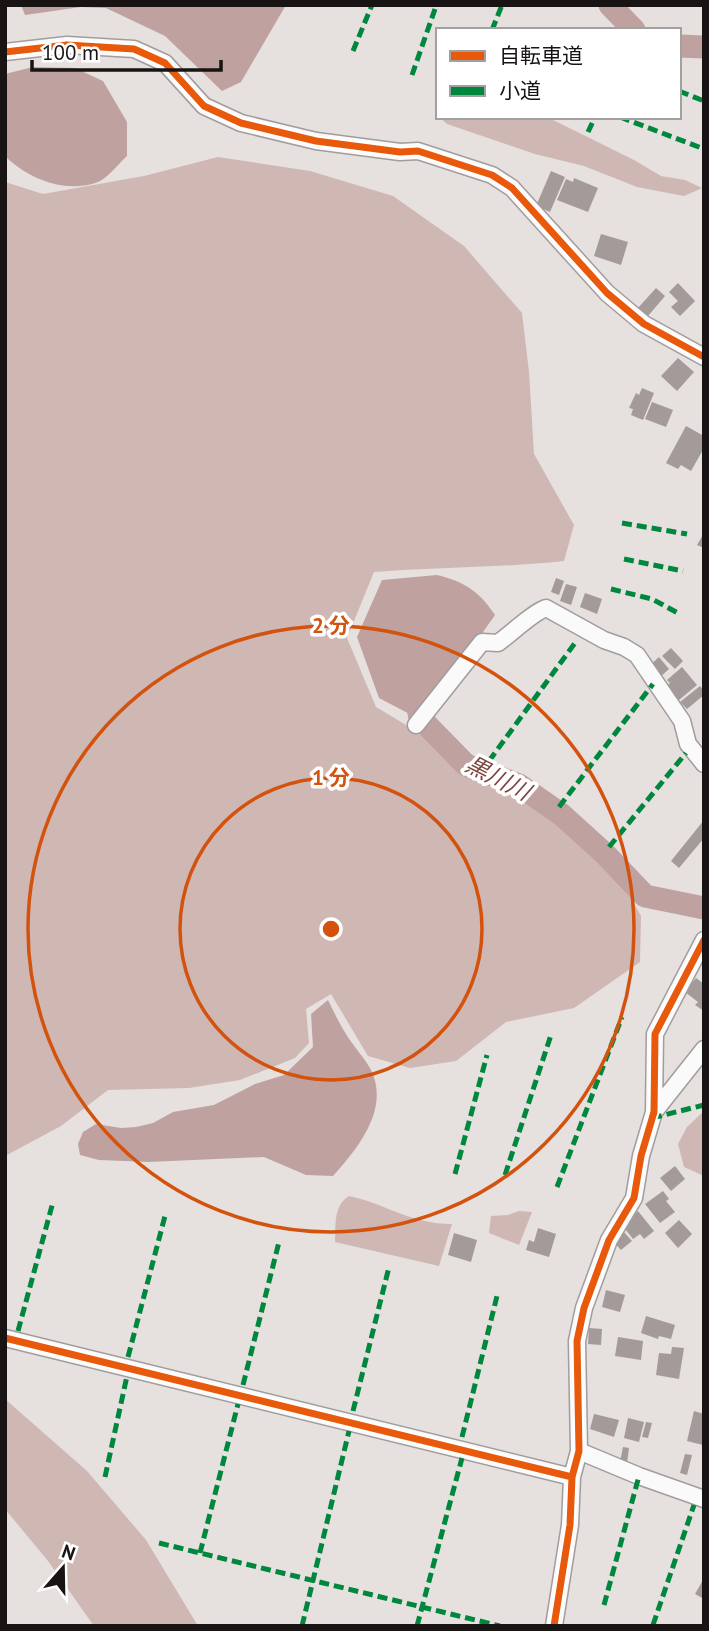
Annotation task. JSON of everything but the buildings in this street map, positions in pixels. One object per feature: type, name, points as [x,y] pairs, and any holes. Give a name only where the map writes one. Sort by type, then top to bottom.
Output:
[{"type":"street","points":[[5,52],[67,45],[134,49],[165,63],[204,106],[241,123],[316,141],[400,152],[418,151],[492,175],[512,188],[607,293],[644,324],[704,357]]},
{"type":"street","points":[[416,725],[482,642],[498,643],[523,625],[536,611],[546,608],[637,655],[682,720],[688,744],[704,764]]},
{"type":"street","points":[[554,1626],[570,1525],[572,1477],[579,1451],[577,1341],[584,1308],[609,1240],[635,1198],[641,1156],[654,1112],[655,1034],[704,940]]},
{"type":"street","points":[[654,1112],[704,1049]]},
{"type":"street","points":[[5,1338],[572,1477]]},
{"type":"street","points":[[579,1451],[704,1499]]},
{"type":"shaded area","points":[[21,5],[286,5],[241,82],[222,91],[165,36],[106,8],[81,7],[25,15]]},
{"type":"shaded area","points":[[33,67],[75,68],[103,81],[127,122],[127,156],[102,180],[73,186],[48,182],[25,171],[5,156],[5,74]]},
{"type":"shaded area","points":[[441,119],[551,119],[661,176],[685,180],[702,188],[684,196],[637,187],[584,166],[535,154],[447,124]]},
{"type":"shaded area","points":[[218,157],[310,171],[393,196],[464,246],[522,313],[534,454],[574,525],[564,561],[374,572],[347,638],[376,707],[426,737],[458,771],[510,786],[618,874],[641,916],[640,962],[574,1008],[506,1022],[456,1061],[410,1068],[368,1056],[331,994],[306,1009],[309,1043],[295,1058],[240,1080],[189,1088],[108,1090],[61,1126],[5,1156],[5,182],[43,194],[144,176]]},
{"type":"shaded area","points":[[437,575],[470,589],[495,615],[421,720],[379,698],[357,637],[382,580]]},
{"type":"shaded area","points":[[328,1000],[343,1030],[371,1070],[377,1099],[374,1113],[361,1140],[333,1176],[306,1175],[264,1157],[148,1162],[99,1160],[80,1155],[78,1144],[83,1132],[96,1124],[121,1128],[153,1123],[173,1112],[214,1105],[255,1084],[284,1075],[313,1047],[311,1014]]},
{"type":"shaded area","points":[[704,1111],[704,1176],[684,1167],[678,1144],[687,1127]]},
{"type":"shaded area","points":[[349,1196],[424,1221],[452,1224],[439,1266],[335,1242],[338,1210]]},
{"type":"shaded area","points":[[519,1211],[532,1212],[519,1245],[489,1233],[491,1216]]},
{"type":"shaded area","points":[[5,1399],[87,1471],[146,1540],[198,1626],[94,1626],[48,1561],[5,1509]]},
{"type":"waterway","points":[[610,5],[632,28]]},
{"type":"waterway","points":[[681,46],[704,47]]},
{"type":"waterway","name":"黒川川","points":[[416,697],[420,718],[466,765],[519,785],[562,815],[605,854],[645,896],[704,908]]},
{"type":"marked path","points":[[353,51],[372,5]]},
{"type":"marked path","points":[[493,28],[502,5]]},
{"type":"marked path","points":[[412,75],[435,9]]},
{"type":"marked path","points":[[681,92],[704,101]]},
{"type":"marked path","points":[[588,132],[594,119]]},
{"type":"marked path","points":[[625,119],[704,149]]},
{"type":"marked path","points":[[622,523],[687,534]]},
{"type":"marked path","points":[[624,559],[683,571]]},
{"type":"marked path","points":[[611,589],[652,599],[678,613]]},
{"type":"marked path","points":[[489,761],[575,643]]},
{"type":"marked path","points":[[559,807],[653,684]]},
{"type":"marked path","points":[[609,847],[686,753]]},
{"type":"marked path","points":[[557,1187],[622,1017]]},
{"type":"marked path","points":[[505,1175],[551,1035]]},
{"type":"marked path","points":[[455,1174],[487,1055]]},
{"type":"marked path","points":[[652,1118],[704,1105]]},
{"type":"marked path","points":[[18,1331],[53,1202]]},
{"type":"marked path","points":[[128,1357],[165,1216]]},
{"type":"marked path","points":[[243,1385],[279,1242]]},
{"type":"marked path","points":[[353,1411],[389,1267]]},
{"type":"marked path","points":[[462,1437],[498,1292]]},
{"type":"marked path","points":[[105,1477],[127,1376]]},
{"type":"marked path","points":[[200,1553],[238,1404]]},
{"type":"marked path","points":[[302,1626],[349,1431]]},
{"type":"marked path","points":[[417,1626],[462,1458]]},
{"type":"marked path","points":[[604,1605],[639,1476]]},
{"type":"marked path","points":[[653,1625],[694,1505]]},
{"type":"marked path","points":[[159,1543],[500,1626]]},
{"type":"cycle path","points":[[5,52],[67,45],[134,49],[165,63],[204,106],[241,123],[316,141],[400,152],[418,151],[492,175],[512,188],[607,293],[644,324],[704,357]]},
{"type":"cycle path","points":[[554,1626],[570,1525],[572,1477],[579,1451],[577,1341],[584,1308],[609,1240],[634,1198],[641,1156],[654,1112],[655,1034],[704,940]]},
{"type":"cycle path","points":[[5,1338],[572,1477]]}]
